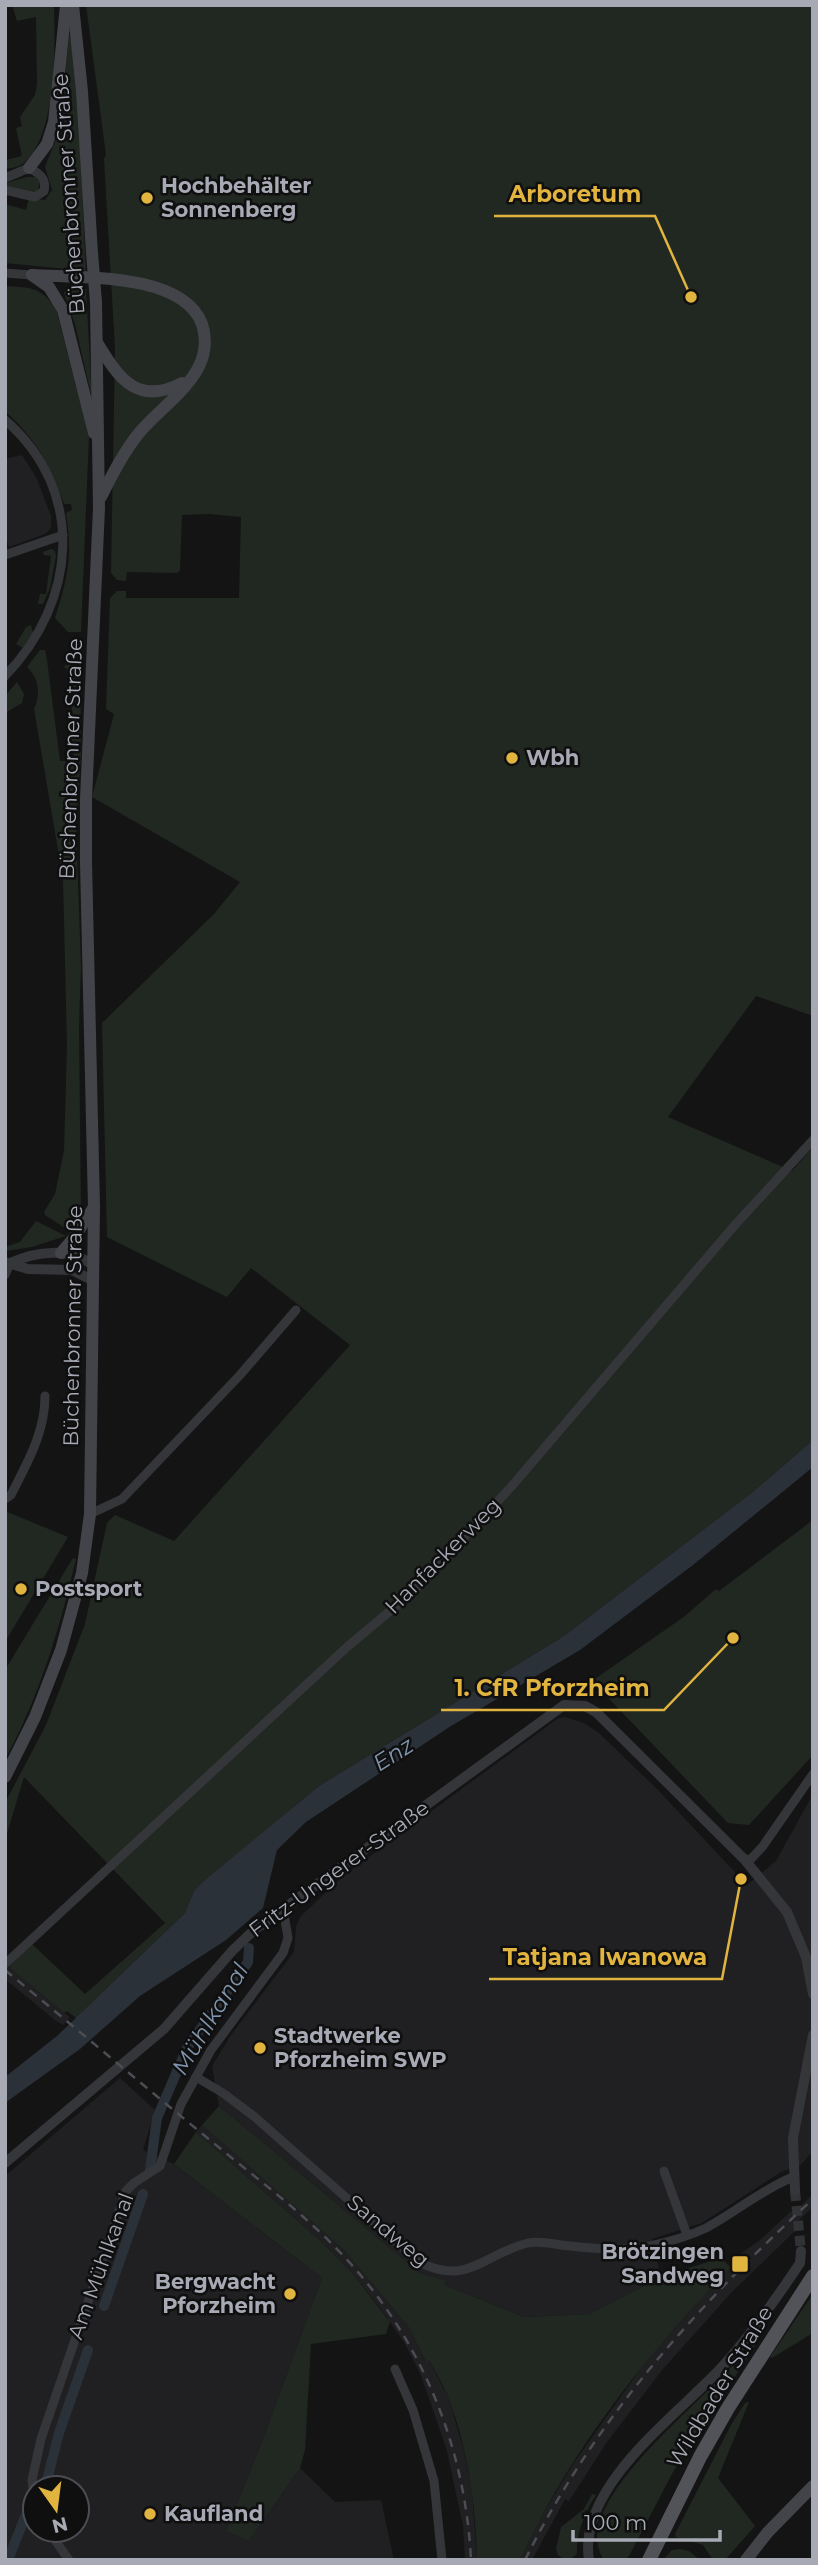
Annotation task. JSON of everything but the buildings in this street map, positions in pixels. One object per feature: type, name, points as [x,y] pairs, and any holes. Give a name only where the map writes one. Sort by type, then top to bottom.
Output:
[{"type":"main road","points":[[29,167],[47,144],[54,122],[66,5]]},
{"type":"main road","name":"Büchenbronner Straße","points":[[5,1777],[35,1717],[61,1650],[82,1573],[90,1514],[94,1207],[86,799],[99,501],[98,344],[82,91],[73,5]]},
{"type":"main road","points":[[32,275],[150,285],[166,289],[181,298],[198,316],[205,340],[204,354],[191,378],[124,454],[99,501]]},
{"type":"main road","points":[[32,275],[49,288],[62,310],[99,456]]},
{"type":"main road","points":[[98,344],[117,375],[136,388],[156,392],[167,390],[191,378]]},
{"type":"main road","points":[[61,1253],[74,1239],[94,1207]]},
{"type":"main road","name":"Wildbader Straße","points":[[649,2560],[728,2408],[813,2276]]},
{"type":"main road","points":[[746,2560],[768,2532],[813,2486]]},
{"type":"street","points":[[5,178],[29,167],[40,173],[45,186],[40,195],[29,196],[5,190]]},
{"type":"street","points":[[5,273],[32,275]]},
{"type":"street","points":[[5,420],[28,443],[46,471],[59,509],[63,535],[61,577],[50,613],[23,657],[5,676]]},
{"type":"street","points":[[5,555],[63,535]]},
{"type":"street","name":"Hanfackerweg","points":[[5,1964],[347,1647],[421,1584],[511,1486],[735,1224],[813,1140]]},
{"type":"street","points":[[8,1263],[26,1256],[61,1253],[85,1258],[94,1266]]},
{"type":"street","points":[[5,1275],[8,1263]]},
{"type":"street","points":[[8,1263],[28,1269],[72,1270],[94,1281]]},
{"type":"street","points":[[90,1514],[122,1499],[240,1375],[296,1310]]},
{"type":"street","points":[[5,1499],[11,1495],[41,1433],[45,1396]]},
{"type":"street","name":"Fritz-Ungerer-Straße","points":[[5,2163],[164,2029],[233,1950],[283,1908],[564,1705],[585,1706],[596,1713],[745,1860]]},
{"type":"street","points":[[813,1774],[763,1846],[751,1859],[745,1860],[787,1912],[806,1957],[813,1994]]},
{"type":"street","name":"Am Mühlkanal","points":[[32,2474],[52,2404],[126,2191],[160,2166],[181,2104],[211,2050],[287,1946],[288,1926],[283,1908]]},
{"type":"street","points":[[795,2191],[793,2138],[813,2035]]},
{"type":"street","name":"Sandweg","points":[[196,2077],[256,2118],[419,2262],[435,2270],[464,2271],[509,2249],[532,2242],[618,2250],[650,2246],[706,2228],[747,2201],[793,2178]]},
{"type":"street","points":[[664,2171],[687,2235]]},
{"type":"street","points":[[589,2560],[589,2529],[599,2505],[621,2471],[652,2435],[720,2369],[750,2335],[800,2263],[801,2251]]},
{"type":"street","points":[[395,2369],[413,2410],[434,2481],[442,2560]]},
{"type":"street","points":[[58,2544],[69,2560]]},
{"type":"shaded area","points":[[12,5],[54,5],[54,65],[49,110],[35,148],[23,164],[5,169],[5,160],[22,156],[16,128],[22,126],[20,117],[35,95],[37,84],[36,17],[17,21]]},
{"type":"shaded area","points":[[86,5],[813,5],[813,1016],[756,996],[668,1117],[792,1171],[813,1147],[813,1440],[754,1491],[564,1636],[319,1786],[194,1891],[185,1913],[76,2018],[67,2011],[64,2013],[9,1967],[32,1944],[85,1994],[165,1923],[24,1777],[5,1840],[5,1803],[46,1725],[85,1624],[107,1523],[115,1515],[174,1541],[350,1345],[251,1268],[227,1297],[107,1237],[102,1023],[214,914],[240,882],[92,797],[114,714],[106,709],[110,598],[117,591],[126,591],[126,598],[239,598],[241,517],[182,515],[180,570],[177,573],[127,572],[126,581],[117,580],[111,573],[115,349],[104,159],[106,155]]},
{"type":"shaded area","points":[[69,34],[77,85],[86,271],[5,263],[5,204],[26,210],[29,198],[45,200],[52,190],[45,167],[60,129]]},
{"type":"shaded area","points":[[36,177],[40,181],[38,190],[33,193],[5,186],[5,183]]},
{"type":"shaded area","points":[[5,286],[40,292],[56,309],[89,436],[81,632],[68,632],[55,618],[68,566],[66,513],[72,510],[71,504],[64,504],[41,454],[26,432],[5,411]]},
{"type":"shaded area","points":[[66,288],[86,289],[92,399],[75,324],[64,293]]},
{"type":"shaded area","points":[[22,455],[36,477],[51,516],[51,528],[45,534],[9,547],[5,535],[5,459]]},
{"type":"shaded area","points":[[51,549],[56,556],[50,588],[43,604],[38,604],[40,594],[46,594],[51,556],[44,555],[43,552]]},
{"type":"shaded area","points":[[31,625],[33,633],[23,648],[16,644],[26,627]]},
{"type":"shaded area","points":[[40,650],[45,650],[47,660],[60,761],[74,760],[70,723],[73,718],[67,669],[63,666],[80,663],[81,755],[76,825],[81,967],[81,1217],[71,1232],[44,1212],[55,1194],[64,1151],[67,1046],[63,879],[34,709],[38,686],[27,667]]},
{"type":"shaded area","points":[[17,682],[24,694],[22,703],[5,713],[5,696]]},
{"type":"shaded area","points":[[36,1221],[66,1236],[32,1247],[5,1251],[5,1247],[20,1242]]},
{"type":"shaded area","name":"Postsport","points":[[5,1511],[68,1537],[5,1642]]},
{"type":"shaded area","points":[[813,1520],[813,1755],[749,1825],[728,1823],[592,1681],[685,1616],[716,1589],[719,1591]]},
{"type":"shaded area","points":[[73,1558],[76,1559],[70,1585],[47,1662],[28,1712],[5,1759],[5,1670]]},
{"type":"shaded area","points":[[565,1717],[584,1723],[599,1733],[657,1789],[747,1885],[776,1861],[813,1794],[813,2151],[801,2165],[781,2172],[702,2223],[652,2239],[661,2277],[589,2314],[524,2317],[445,2285],[443,2280],[420,2273],[219,2106],[212,2066],[231,2035],[294,1952],[296,1927],[300,1917],[343,1876],[557,1719]]},
{"type":"shaded area","points":[[9,1967],[70,2017],[63,2025],[5,1979],[5,1970]]},
{"type":"shaded area","points":[[120,2078],[155,2110],[143,2150],[174,2164],[322,2278],[226,2531],[249,2541],[300,2468],[335,2502],[381,2500],[394,2560],[5,2560],[5,2176]]},
{"type":"shaded area","points":[[219,2106],[420,2273],[444,2280],[445,2285],[524,2317],[589,2314],[661,2277],[720,2258],[731,2267],[670,2334],[613,2405],[562,2480],[520,2560],[477,2560],[470,2478],[456,2418],[442,2384],[429,2360],[426,2362],[408,2326],[343,2249],[202,2125]]},
{"type":"shaded area","points":[[202,2125],[343,2249],[408,2326],[425,2361],[429,2360],[449,2399],[472,2491],[477,2560],[465,2560],[463,2526],[447,2451],[421,2375],[405,2344],[353,2274],[324,2244],[196,2132]]},
{"type":"shaded area","points":[[196,2132],[324,2244],[353,2274],[390,2322],[386,2334],[311,2344],[305,2450],[300,2468],[249,2541],[226,2531],[322,2278],[174,2164]]},
{"type":"shaded area","points":[[813,2194],[813,2207],[796,2223],[796,2230],[731,2293],[663,2369],[607,2442],[569,2501],[565,2499],[532,2560],[520,2560],[536,2525],[573,2464],[646,2361],[740,2254]]},
{"type":"shaded area","points":[[813,2294],[813,2333],[770,2357]]},
{"type":"shaded area","points":[[762,2335],[673,2472],[629,2556],[625,2560],[604,2560],[598,2545],[598,2529],[608,2502],[618,2487],[657,2441]]},
{"type":"shaded area","points":[[749,2402],[718,2478],[755,2526],[725,2560],[713,2560],[703,2545],[676,2537],[675,2534],[731,2425],[745,2403]]},
{"type":"shaded area","points":[[592,2494],[596,2495],[582,2523],[577,2554],[570,2559],[563,2558],[558,2555],[556,2549],[561,2527],[584,2509]]},
{"type":"shaded area","points":[[672,2550],[689,2551],[700,2560],[663,2560]]},
{"type":"water","name":"Enz","points":[[813,1440],[813,1467],[693,1565],[580,1650],[451,1726],[306,1822],[277,1850],[263,1908],[226,1940],[140,1996],[80,2049],[5,2103],[5,2077],[57,2036],[185,1913],[194,1891],[204,1881],[319,1786],[564,1636],[754,1491]]},
{"type":"waterway","name":"Mühlkanal","points":[[150,2170],[157,2118],[187,2048],[248,1962],[249,1948]]},
{"type":"waterway","name":"Mühlkanal","points":[[104,2306],[143,2194]]},
{"type":"waterway","name":"Mühlkanal","points":[[49,2474],[59,2433],[88,2350]]},
{"type":"waterway","name":"Mühlkanal","points":[[8,2560],[21,2527]]},
{"type":"tunnel","points":[[795,2191],[801,2251]]},
{"type":"railway","points":[[5,1970],[287,2203],[319,2231],[364,2279],[413,2351],[432,2390],[459,2473],[471,2560]]},
{"type":"railway","points":[[525,2560],[584,2458],[652,2366],[729,2280],[813,2199]]},
{"type":"place","name":"Hochbehälter Sonnenberg","points":[[147,198]]},
{"type":"place","name":"Arboretum","points":[[691,297]]},
{"type":"place","name":"Wbh","points":[[512,758]]},
{"type":"place","name":"Postsport","points":[[21,1589]]},
{"type":"place","name":"1. CfR Pforzheim","points":[[733,1638]]},
{"type":"place","name":"Tatjana Iwanowa","points":[[741,1879]]},
{"type":"place","name":"Stadtwerke Pforzheim SWP","points":[[260,2048]]},
{"type":"place","name":"Brötzingen Sandweg","points":[[740,2264]]},
{"type":"place","name":"Bergwacht Pforzheim","points":[[290,2294]]},
{"type":"place","name":"Kaufland","points":[[150,2514]]}]
